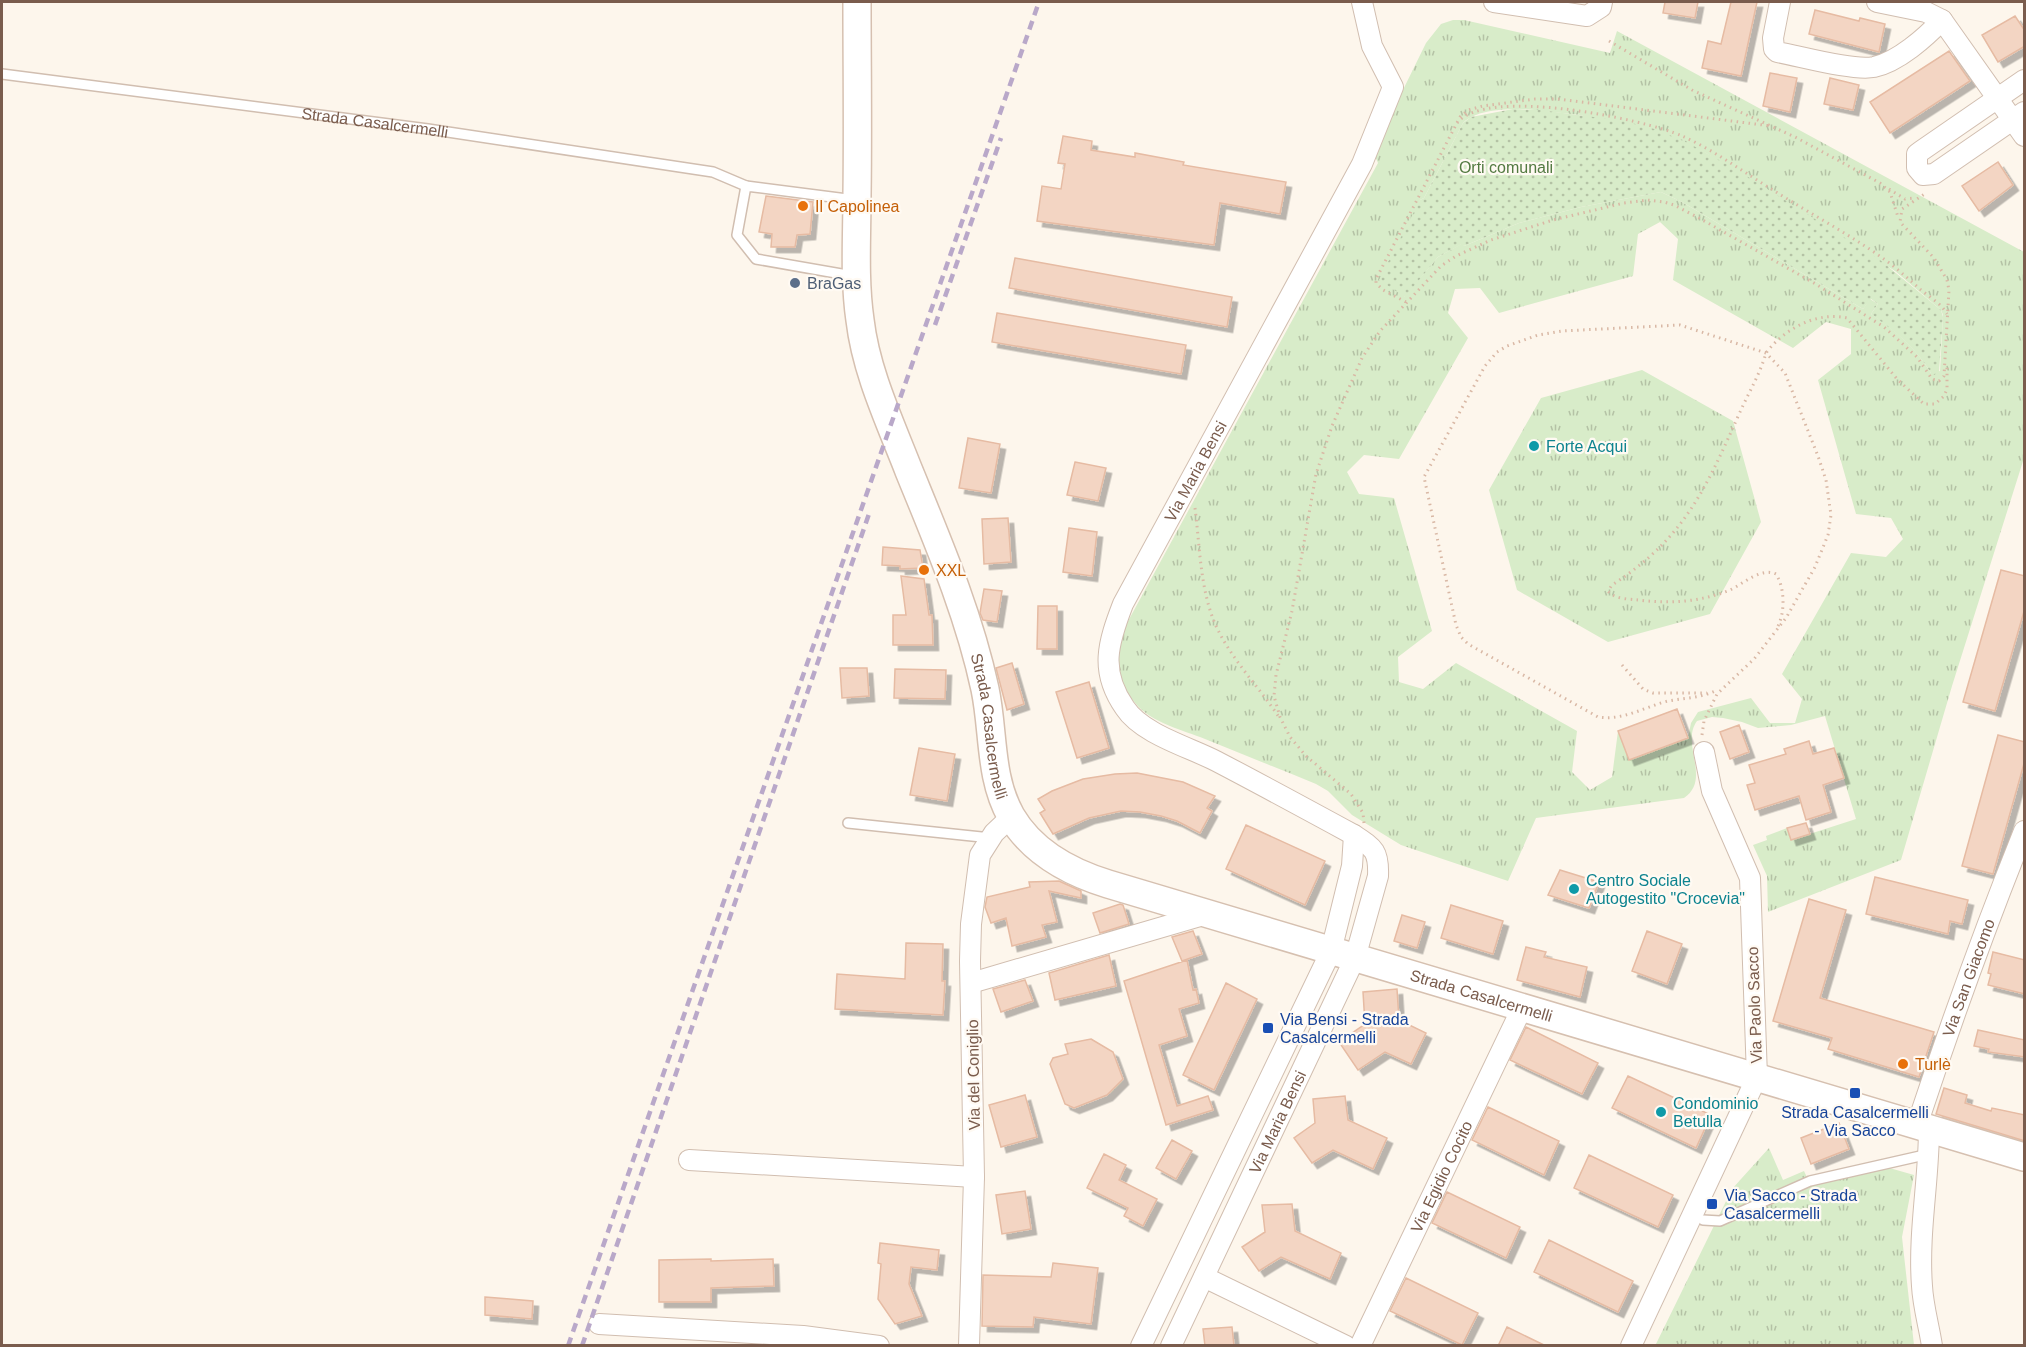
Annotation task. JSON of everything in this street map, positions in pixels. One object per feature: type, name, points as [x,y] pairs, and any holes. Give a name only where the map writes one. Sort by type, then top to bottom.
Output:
[{"type":"main road","name":"Strada Casalcermelli","points":[[857,2],[857,277],[859,318],[864,346],[891,425],[929,519],[973,643],[989,711],[999,790],[1011,816],[1032,843],[1070,869],[1107,884],[1757,1077],[1925,1136],[2025,1157]]},
{"type":"street","name":"Via Maria Bensi","points":[[1171,1346],[1204,1277],[1378,876],[1379,863],[1372,847],[1354,835],[1141,723],[1126,711],[1117,695],[1110,677],[1107,658],[1110,638],[1123,604],[1362,164],[1393,87],[1372,45],[1362,2]]},
{"type":"street","points":[[1494,2],[1587,16],[1601,7],[1602,2]]},
{"type":"street","points":[[1779,2],[1773,38],[1777,52],[1857,67],[1875,67],[1885,63],[1917,43],[1942,20]]},
{"type":"street","points":[[1877,2],[1926,12],[1942,20],[1998,98],[2019,116],[2025,136]]},
{"type":"street","points":[[2019,116],[1934,174],[1928,176],[1920,172],[1916,164],[1917,154],[2025,80]]},
{"type":"street","name":"Via Paolo Sacco","points":[[1631,1346],[1757,1077],[1750,878],[1712,791],[1704,752]]},
{"type":"street","name":"Via del Coniglio","points":[[969,1346],[974,1177],[971,924],[980,855],[991,838],[1011,816]]},
{"type":"street","name":"Via San Giacomo","points":[[1932,1346],[1922,1287],[1925,1136],[1948,1029],[1986,926],[2025,831]]},
{"type":"street","name":"Via Maria Bensi","points":[[1141,1346],[1343,955],[1354,835]]},
{"type":"street","points":[[971,983],[1207,914]]},
{"type":"street","name":"Via Egidio Cocito","points":[[1360,1346],[1522,1008]]},
{"type":"street","points":[[690,1160],[974,1177]]},
{"type":"street","points":[[1204,1277],[1346,1346]]},
{"type":"street","points":[[599,1324],[879,1346]]},
{"type":"lane","name":"Strada Casalcermelli","points":[[2,74],[428,129],[713,172],[746,186],[857,200]]},
{"type":"lane","points":[[746,186],[737,235],[756,259],[857,277]]},
{"type":"lane","points":[[848,824],[991,838]]},
{"type":"lane","points":[[1703,1220],[1720,1221],[1810,1181],[1925,1136]]},
{"type":"path","points":[[1609,41],[1692,90],[1771,126],[1883,184],[1902,197],[1909,200],[1921,195],[1928,188],[1925,194],[1902,209],[1900,222]]},
{"type":"path","points":[[1406,302],[1381,289],[1376,279],[1457,123],[1462,114],[1468,110],[1535,99],[1580,101],[1771,126]]},
{"type":"path","points":[[1457,123],[1464,116],[1475,111],[1506,106],[1524,106],[1630,119],[1683,136],[1891,264],[1943,308],[1947,316],[1947,389],[1941,400],[1930,405],[1924,404],[1915,397],[1897,379],[1847,318],[1829,316],[1812,320],[1788,332],[1773,344],[1766,353],[1718,461],[1691,510],[1659,548],[1612,585],[1608,591],[1613,596],[1633,600],[1663,603],[1686,601],[1716,596],[1761,573],[1771,572],[1779,579],[1782,601],[1782,617],[1773,636]]},
{"type":"path","points":[[1883,184],[1891,194],[1900,222],[1934,258],[1947,280],[1949,290],[1947,325]]},
{"type":"path","points":[[1284,726],[1277,708],[1274,687],[1298,580],[1311,495],[1322,455],[1345,394],[1362,358],[1380,331],[1448,261],[1491,240],[1553,219],[1624,203],[1655,201],[1674,205],[1699,218],[1871,318],[1917,357],[1934,381],[1941,380],[1944,376],[1947,339]]},
{"type":"path","points":[[1680,325],[1766,353],[1785,373],[1794,392],[1826,480],[1831,514],[1828,535],[1815,567],[1773,636],[1754,659],[1715,691],[1702,696],[1664,702],[1618,717],[1598,717],[1468,644],[1461,637],[1456,625],[1424,477],[1485,366],[1497,352],[1519,340],[1562,331],[1680,325]]},
{"type":"path","points":[[1195,504],[1205,591],[1215,624],[1243,670],[1306,756],[1341,784],[1358,804],[1364,817],[1364,836],[1372,847]]},
{"type":"path","points":[[1622,665],[1643,689],[1653,693],[1715,691]]},
{"type":"path","points":[[1704,752],[1702,729],[1704,721],[1713,700],[1722,687]]},
{"type":"green space","points":[[1453,20],[1464,20],[1610,53],[1617,31],[2024,252],[2024,458],[1952,686],[1901,860],[1768,912],[1767,876],[1753,845],[1767,840],[1766,836],[1787,828],[1791,840],[1856,819],[1825,716],[1791,725],[1758,728],[1723,718],[1712,717],[1697,721],[1692,740],[1695,781],[1692,790],[1684,798],[1536,818],[1508,881],[1401,845],[1352,815],[1328,791],[1316,784],[1150,716],[1136,704],[1124,685],[1119,655],[1127,623],[1378,163],[1373,151],[1426,43],[1441,24]],"holes":[[[1525,109],[1580,115],[1706,153],[1895,271],[1941,310],[1943,315],[1940,371],[1931,373],[1919,355],[1904,340],[1871,314],[1878,304],[1870,299],[1863,309],[1682,202],[1661,192],[1581,207],[1519,223],[1464,246],[1463,243],[1438,257],[1404,297],[1420,200],[1424,198],[1463,123],[1484,112]],[[1660,222],[1678,239],[1673,280],[1793,348],[1826,322],[1851,329],[1851,354],[1818,380],[1856,514],[1891,518],[1903,539],[1886,557],[1851,553],[1782,674],[1802,699],[1795,723],[1770,723],[1751,698],[1698,712],[1691,723],[1688,738],[1629,760],[1618,731],[1612,777],[1590,790],[1572,772],[1577,731],[1456,663],[1423,689],[1399,682],[1398,657],[1432,631],[1394,498],[1359,494],[1347,472],[1364,455],[1399,459],[1468,338],[1448,313],[1455,289],[1480,288],[1499,313],[1633,276],[1638,234]]]},
{"type":"green space","name":"Orti comunali","points":[[1513,109],[1540,110],[1624,121],[1658,130],[1690,144],[1737,170],[1880,260],[1941,310],[1943,317],[1939,372],[1934,375],[1931,373],[1904,340],[1871,314],[1878,304],[1871,299],[1863,309],[1682,202],[1661,192],[1581,207],[1519,223],[1464,246],[1462,244],[1438,257],[1405,297],[1379,280],[1463,123],[1471,117]]},
{"type":"green space","points":[[1642,370],[1733,421],[1761,522],[1710,614],[1608,642],[1517,590],[1489,490],[1541,398]]},
{"type":"green space","points":[[1769,1148],[1783,1180],[1804,1171],[1810,1184],[1886,1167],[1914,1175],[1902,1237],[1914,1345],[1655,1346],[1732,1189]]},
{"type":"building","points":[[1665,2],[1698,2],[1695,18],[1663,13]]},
{"type":"building","points":[[1731,2],[1757,2],[1741,76],[1702,68],[1708,41],[1721,44]]},
{"type":"building","points":[[1815,10],[1859,21],[1860,18],[1885,24],[1879,52],[1809,34]]},
{"type":"building","points":[[2015,16],[2025,31],[2025,46],[1998,62],[1982,35]]},
{"type":"building","points":[[1949,51],[1970,81],[1890,133],[1870,102]]},
{"type":"building","points":[[1770,73],[1797,78],[1790,112],[1763,106]]},
{"type":"building","points":[[1830,78],[1859,85],[1853,110],[1824,104]]},
{"type":"building","points":[[1063,136],[1092,141],[1091,150],[1135,157],[1135,153],[1184,162],[1183,165],[1286,182],[1280,214],[1220,203],[1214,245],[1037,221],[1042,186],[1061,189],[1065,164],[1058,163]]},
{"type":"building","points":[[1998,162],[2013,185],[1979,211],[1962,186]]},
{"type":"building","points":[[766,196],[813,202],[810,234],[797,235],[795,247],[771,247],[772,234],[759,232]]},
{"type":"building","points":[[1015,258],[1232,297],[1227,327],[1009,288]]},
{"type":"building","points":[[997,313],[1186,345],[1181,374],[992,342]]},
{"type":"building","points":[[968,438],[1000,444],[991,493],[959,488]]},
{"type":"building","points":[[1075,462],[1106,468],[1098,501],[1067,495]]},
{"type":"building","points":[[1008,518],[1011,562],[984,564],[982,519]]},
{"type":"building","points":[[1069,528],[1097,532],[1092,576],[1063,572]]},
{"type":"building","points":[[883,547],[920,550],[923,568],[900,569],[900,566],[882,565]]},
{"type":"building","points":[[2001,570],[2025,576],[2025,608],[1995,711],[1963,702]]},
{"type":"building","points":[[901,576],[924,579],[929,615],[932,615],[933,645],[893,645],[893,615],[906,615]]},
{"type":"building","points":[[984,589],[1002,591],[997,622],[983,620],[980,613]]},
{"type":"building","points":[[1038,606],[1057,606],[1057,649],[1037,649]]},
{"type":"building","points":[[1012,663],[1024,704],[1007,710],[996,668]]},
{"type":"building","points":[[840,668],[867,668],[869,696],[842,698]]},
{"type":"building","points":[[895,669],[946,670],[945,699],[894,698]]},
{"type":"building","points":[[1089,682],[1109,748],[1077,758],[1056,692]]},
{"type":"building","points":[[1677,709],[1688,738],[1629,760],[1618,731]]},
{"type":"building","points":[[1739,725],[1749,752],[1730,759],[1720,732]]},
{"type":"building","points":[[1998,735],[2025,742],[2025,760],[1993,874],[1962,866]]},
{"type":"building","points":[[1809,741],[1813,754],[1834,748],[1844,778],[1823,785],[1831,812],[1806,820],[1799,796],[1755,810],[1747,785],[1755,783],[1749,765],[1786,754],[1784,749]]},
{"type":"building","points":[[919,748],[955,754],[947,801],[910,795]]},
{"type":"building","points":[[1137,773],[1183,782],[1215,796],[1207,808],[1212,811],[1200,833],[1177,821],[1161,816],[1121,811],[1089,818],[1053,834],[1040,813],[1045,810],[1038,799],[1052,791],[1083,779]]},
{"type":"building","points":[[1806,823],[1810,834],[1791,840],[1787,828]]},
{"type":"building","points":[[1246,825],[1325,861],[1305,905],[1226,869]]},
{"type":"building","name":"Centro Sociale Autogestito \"Crocevia\"","points":[[1560,870],[1599,882],[1589,908],[1548,895]]},
{"type":"building","points":[[1875,877],[1968,900],[1962,924],[1950,921],[1948,934],[1866,914]]},
{"type":"building","points":[[1059,881],[1081,891],[1081,898],[1049,891],[1057,922],[1042,925],[1046,937],[1012,946],[1006,918],[991,923],[985,907],[987,897],[1030,887],[1029,882]]},
{"type":"building","points":[[1809,899],[1846,910],[1820,998],[1934,1032],[1919,1077],[1828,1049],[1832,1038],[1773,1021]]},
{"type":"building","points":[[1123,905],[1129,924],[1100,933],[1093,913]]},
{"type":"building","points":[[1451,905],[1503,921],[1493,954],[1441,938]]},
{"type":"building","points":[[1402,915],[1425,922],[1417,948],[1394,941]]},
{"type":"building","points":[[1193,931],[1202,954],[1182,961],[1172,937]]},
{"type":"building","points":[[1647,931],[1682,944],[1667,984],[1632,971]]},
{"type":"building","points":[[906,943],[943,944],[942,981],[945,981],[943,1015],[835,1009],[837,974],[905,979]]},
{"type":"building","points":[[1526,947],[1546,952],[1544,957],[1587,967],[1580,997],[1517,980]]},
{"type":"building","points":[[1993,952],[2025,960],[2025,994],[1988,985]]},
{"type":"building","points":[[1109,955],[1116,986],[1055,1000],[1049,973]]},
{"type":"building","points":[[1187,960],[1193,990],[1196,989],[1199,1003],[1179,1009],[1187,1036],[1159,1045],[1177,1106],[1208,1096],[1213,1110],[1166,1125],[1124,981]]},
{"type":"building","points":[[1025,980],[1033,1001],[1001,1012],[993,989]]},
{"type":"building","points":[[1226,983],[1257,999],[1214,1090],[1183,1075]]},
{"type":"building","points":[[1397,989],[1399,1020],[1426,1033],[1411,1064],[1385,1052],[1358,1070],[1339,1042],[1365,1024],[1363,992]]},
{"type":"building","points":[[1526,1027],[1598,1063],[1582,1094],[1510,1060]]},
{"type":"building","points":[[1978,1030],[2025,1040],[2025,1057],[1988,1052],[1989,1049],[1974,1046]]},
{"type":"building","points":[[1091,1039],[1113,1052],[1123,1079],[1107,1095],[1074,1108],[1065,1104],[1050,1064],[1053,1058],[1068,1054],[1065,1044]]},
{"type":"building","name":"Condominio Betulla","points":[[1628,1076],[1711,1115],[1696,1148],[1612,1108]]},
{"type":"building","points":[[1944,1088],[1967,1095],[1965,1103],[1991,1111],[1992,1108],[2025,1115],[2025,1141],[1936,1114]]},
{"type":"building","points":[[1025,1095],[1037,1137],[1001,1147],[989,1105]]},
{"type":"building","points":[[1345,1096],[1348,1120],[1387,1138],[1373,1169],[1333,1150],[1312,1163],[1294,1138],[1315,1123],[1313,1099]]},
{"type":"building","points":[[1488,1107],[1559,1141],[1544,1175],[1472,1140]]},
{"type":"building","points":[[1839,1123],[1849,1149],[1811,1164],[1801,1138]]},
{"type":"building","points":[[1172,1140],[1192,1151],[1176,1179],[1156,1168]]},
{"type":"building","points":[[1104,1154],[1126,1165],[1119,1180],[1157,1199],[1143,1226],[1124,1216],[1128,1208],[1087,1188]]},
{"type":"building","points":[[1589,1155],[1673,1195],[1658,1227],[1574,1188]]},
{"type":"building","points":[[1025,1191],[1031,1229],[1002,1234],[996,1195]]},
{"type":"building","points":[[1447,1192],[1520,1227],[1506,1258],[1432,1223]]},
{"type":"building","points":[[1292,1204],[1295,1231],[1341,1253],[1330,1279],[1281,1257],[1259,1271],[1242,1247],[1265,1232],[1262,1205]]},
{"type":"building","points":[[1549,1240],[1633,1281],[1618,1312],[1534,1272]]},
{"type":"building","points":[[880,1243],[939,1250],[937,1270],[911,1267],[909,1284],[922,1316],[895,1324],[878,1299]]},
{"type":"building","points":[[711,1259],[711,1261],[773,1259],[774,1286],[711,1288],[711,1302],[659,1302],[659,1260]]},
{"type":"building","points":[[1053,1263],[1098,1268],[1091,1324],[1034,1317],[1033,1327],[982,1326],[983,1275],[1051,1277]]},
{"type":"building","points":[[1406,1278],[1478,1313],[1462,1345],[1390,1311]]},
{"type":"building","points":[[485,1297],[533,1301],[532,1319],[485,1315]]},
{"type":"building","points":[[1232,1327],[1234,1346],[1205,1346],[1203,1329]]},
{"type":"building","points":[[1507,1327],[1546,1346],[1498,1346]]},
{"type":"railway","points":[[568,1346],[1039,2]]},
{"type":"railway","points":[[935,325],[1001,138]]},
{"type":"railway","points":[[582,1346],[870,511]]},
{"type":"place","name":"Il Capolinea","points":[[803,206]]},
{"type":"place","name":"BraGas","points":[[795,283]]},
{"type":"place","name":"Forte Acqui","points":[[1534,446]]},
{"type":"place","name":"XXL","points":[[924,570]]},
{"type":"place","name":"Centro Sociale Autogestito \"Crocevia\"","points":[[1574,889]]},
{"type":"place","name":"Via Bensi - Strada Casalcermelli","points":[[1268,1028]]},
{"type":"place","name":"Turlè","points":[[1903,1064]]},
{"type":"place","name":"Strada Casalcermelli - Via Sacco","points":[[1855,1093]]},
{"type":"place","name":"Condominio Betulla","points":[[1661,1112]]},
{"type":"place","name":"Via Sacco - Strada Casalcermelli","points":[[1712,1204]]}]
